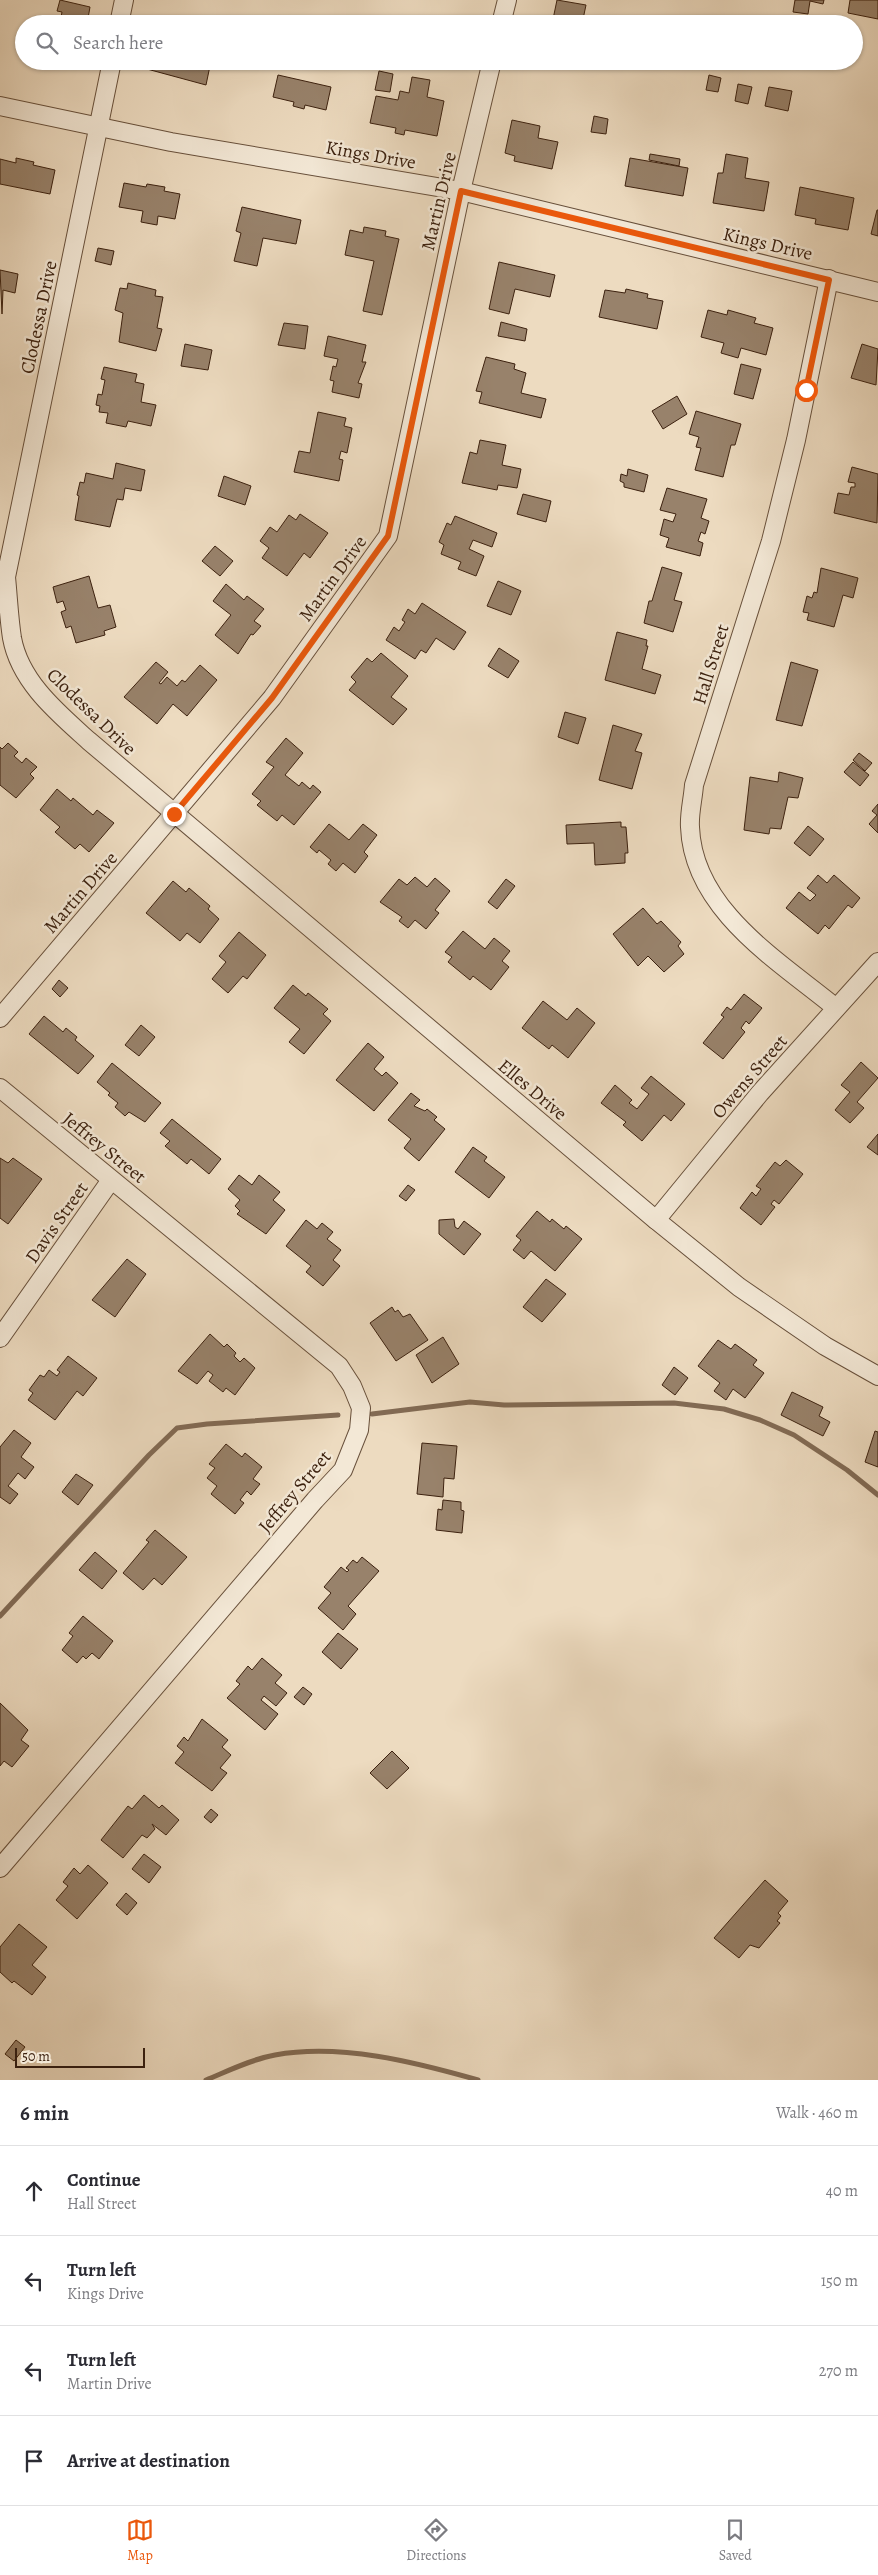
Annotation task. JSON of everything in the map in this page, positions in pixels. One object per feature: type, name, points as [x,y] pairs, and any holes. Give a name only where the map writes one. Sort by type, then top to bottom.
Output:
[{"type":"street","points":[[122,15],[124,0]]},
{"type":"street","points":[[503,15],[507,0]]},
{"type":"street","name":"Clodessa Drive","points":[[110,70],[6,577],[12,640],[29,680],[57,712],[174,814]]},
{"type":"street","name":"Martin Drive","points":[[0,1018],[272,698],[388,536],[461,191],[490,70]]},
{"type":"street","name":"Kings Drive","points":[[0,106],[181,144],[461,191],[878,292]]},
{"type":"street","name":"Hall Street","points":[[829,280],[796,440],[773,532],[694,785],[690,827],[699,869],[720,906],[749,937],[836,1008]]},
{"type":"street","name":"Elles Drive","points":[[174,814],[656,1220],[739,1287],[825,1346],[878,1376]]},
{"type":"street","name":"Owens Street","points":[[656,1220],[760,1093],[878,962]]},
{"type":"street","name":"Jeffrey Street","points":[[0,1088],[339,1366],[352,1386],[361,1408],[359,1430],[344,1470],[315,1500],[0,1868]]},
{"type":"street","name":"Davis Street","points":[[0,1338],[111,1180]]},
{"type":"building","points":[[60,0],[90,7],[89,15],[61,15],[62,12],[57,11]]},
{"type":"building","points":[[557,0],[586,5],[584,15],[554,15]]},
{"type":"building","points":[[795,0],[824,0],[823,4],[810,1],[808,14],[793,12]]},
{"type":"building","points":[[850,0],[878,0],[878,19],[848,13]]},
{"type":"building","points":[[151,70],[209,70],[206,85]]},
{"type":"building","points":[[379,71],[393,74],[390,92],[375,90]]},
{"type":"building","points":[[278,75],[331,87],[326,110],[305,105],[304,109],[293,106],[294,102],[273,97]]},
{"type":"building","points":[[709,75],[721,78],[718,92],[706,90]]},
{"type":"building","points":[[412,77],[430,80],[427,97],[444,101],[437,136],[405,130],[404,135],[395,133],[396,128],[370,123],[376,96],[398,100],[400,91],[409,93]]},
{"type":"building","points":[[738,84],[752,87],[748,104],[735,101]]},
{"type":"building","points":[[769,87],[792,91],[788,111],[765,106]]},
{"type":"building","points":[[594,116],[608,119],[606,134],[591,132]]},
{"type":"building","points":[[512,120],[540,126],[538,138],[558,142],[552,169],[514,161],[515,156],[505,153]]},
{"type":"building","points":[[650,154],[680,159],[679,166],[649,160]]},
{"type":"building","points":[[726,154],[748,158],[745,178],[769,182],[764,211],[713,203],[718,173],[723,173]]},
{"type":"building","points":[[16,158],[34,162],[33,165],[55,170],[50,194],[0,184],[0,159],[16,163]]},
{"type":"building","points":[[630,158],[688,168],[683,196],[625,186]]},
{"type":"building","points":[[124,183],[146,187],[147,184],[165,187],[164,191],[180,194],[175,219],[158,216],[157,225],[141,222],[143,211],[119,207]]},
{"type":"building","points":[[800,187],[854,198],[848,230],[815,224],[816,219],[795,215]]},
{"type":"building","points":[[242,207],[301,220],[296,244],[263,238],[257,266],[234,261],[241,233],[236,231]]},
{"type":"building","points":[[878,210],[878,236],[871,234]]},
{"type":"building","points":[[364,227],[386,231],[385,236],[399,239],[382,315],[363,311],[374,261],[345,255],[350,230],[363,233]]},
{"type":"building","points":[[98,248],[114,251],[111,265],[95,261]]},
{"type":"building","points":[[499,262],[555,275],[550,297],[515,289],[509,314],[489,309]]},
{"type":"building","points":[[0,270],[18,274],[15,293],[3,290],[2,314]]},
{"type":"building","points":[[128,283],[156,290],[155,296],[163,297],[157,328],[162,329],[156,351],[119,342],[123,313],[115,310],[120,288],[127,289]]},
{"type":"building","points":[[626,289],[648,294],[647,298],[663,301],[657,329],[599,317],[605,290],[625,293]]},
{"type":"building","points":[[708,310],[727,315],[728,310],[756,318],[754,323],[773,328],[766,355],[741,348],[738,358],[721,353],[724,343],[701,337]]},
{"type":"building","points":[[501,322],[527,329],[525,341],[498,336]]},
{"type":"building","points":[[284,323],[308,326],[305,349],[278,345]]},
{"type":"building","points":[[328,336],[366,345],[362,362],[366,362],[358,383],[362,384],[359,398],[332,392],[334,381],[330,380],[333,366],[336,367],[338,359],[324,356]]},
{"type":"building","points":[[185,344],[212,350],[208,370],[181,366]]},
{"type":"building","points":[[862,344],[878,349],[876,385],[851,378]]},
{"type":"building","points":[[486,357],[515,364],[514,369],[526,373],[521,393],[546,399],[541,418],[479,403],[482,392],[476,391]]},
{"type":"building","points":[[741,364],[761,369],[753,399],[734,394]]},
{"type":"building","points":[[104,367],[137,374],[135,382],[144,384],[141,402],[156,405],[151,426],[128,421],[126,427],[106,423],[108,413],[99,412],[100,406],[96,405],[98,394],[102,395],[105,380],[101,379]]},
{"type":"building","points":[[677,396],[687,414],[663,429],[652,411]]},
{"type":"building","points":[[696,411],[741,424],[735,445],[731,445],[723,477],[695,470],[701,448],[696,447],[699,437],[689,434]]},
{"type":"building","points":[[318,412],[346,418],[344,426],[352,428],[347,453],[341,451],[339,459],[343,460],[339,481],[294,472],[299,451],[310,453]]},
{"type":"building","points":[[480,440],[506,445],[502,465],[521,469],[517,488],[498,485],[497,490],[462,483],[470,452],[477,454]]},
{"type":"building","points":[[116,463],[145,470],[141,491],[125,488],[123,500],[117,499],[110,527],[75,520],[80,482],[84,483],[86,473],[113,479]]},
{"type":"building","points":[[852,467],[878,474],[877,523],[834,513],[838,493],[849,495],[851,487],[855,487],[855,483],[848,482]]},
{"type":"building","points":[[628,469],[648,475],[644,492],[624,487],[624,483],[620,481],[621,474],[627,476]]},
{"type":"building","points":[[224,476],[251,486],[245,505],[218,496]]},
{"type":"building","points":[[667,488],[707,499],[701,518],[709,521],[705,534],[701,532],[698,541],[703,543],[700,556],[666,547],[669,538],[660,535],[664,519],[673,522],[676,514],[660,510]]},
{"type":"building","points":[[523,494],[551,501],[546,522],[517,514]]},
{"type":"building","points":[[300,514],[328,533],[310,558],[304,553],[287,576],[262,558],[269,548],[260,541],[270,527],[277,532],[289,515],[296,520]]},
{"type":"building","points":[[455,516],[497,533],[492,547],[473,540],[469,549],[484,556],[476,576],[458,569],[461,562],[441,554],[444,545],[439,542],[447,523],[451,525]]},
{"type":"building","points":[[215,546],[233,561],[220,576],[202,561]]},
{"type":"building","points":[[662,567],[682,573],[674,600],[682,602],[673,632],[644,623],[649,601],[652,601]]},
{"type":"building","points":[[821,568],[858,578],[853,598],[843,595],[834,627],[807,620],[809,613],[803,612],[807,596],[812,598],[814,592],[817,593]]},
{"type":"building","points":[[89,576],[98,608],[110,605],[116,627],[104,631],[105,635],[76,643],[71,626],[66,628],[61,612],[66,610],[63,601],[57,603],[53,587]]},
{"type":"building","points":[[498,581],[521,591],[511,615],[487,606]]},
{"type":"building","points":[[226,584],[244,600],[247,596],[264,609],[254,621],[261,626],[253,635],[251,634],[238,654],[215,635],[231,615],[213,601]]},
{"type":"building","points":[[422,603],[466,632],[454,650],[436,638],[426,653],[421,650],[415,659],[386,640],[394,627],[399,631],[405,622],[402,620],[408,609],[415,614]]},
{"type":"building","points":[[617,632],[647,640],[646,646],[648,646],[642,669],[661,675],[655,694],[605,680]]},
{"type":"building","points":[[499,648],[519,661],[508,678],[488,666]]},
{"type":"building","points":[[381,653],[408,676],[391,697],[407,709],[393,725],[349,690],[356,682],[351,677],[367,658],[372,662]]},
{"type":"building","points":[[156,662],[168,672],[159,683],[161,684],[167,677],[177,686],[182,680],[185,682],[200,665],[217,680],[187,716],[173,704],[157,724],[124,697]]},
{"type":"building","points":[[791,662],[818,670],[802,726],[776,720]]},
{"type":"building","points":[[565,712],[586,718],[578,744],[558,737]]},
{"type":"building","points":[[613,725],[642,734],[635,751],[642,753],[632,789],[599,780]]},
{"type":"building","points":[[286,738],[303,753],[285,775],[299,786],[302,782],[310,789],[313,785],[321,792],[294,825],[282,815],[277,821],[257,805],[261,801],[252,794],[274,767],[266,762]]},
{"type":"building","points":[[8,743],[18,752],[14,756],[22,763],[26,758],[37,767],[30,774],[34,778],[16,798],[0,785],[0,747],[2,749]]},
{"type":"building","points":[[859,753],[872,763],[865,771],[853,760]]},
{"type":"building","points":[[853,762],[869,775],[860,786],[844,772]]},
{"type":"building","points":[[779,772],[803,778],[798,798],[788,797],[781,829],[770,828],[769,834],[744,830],[750,777],[778,782]]},
{"type":"building","points":[[57,789],[71,801],[73,798],[93,815],[97,810],[114,823],[89,852],[80,844],[75,849],[55,832],[60,827],[40,810]]},
{"type":"building","points":[[878,804],[878,833],[869,824],[877,815],[872,811]]},
{"type":"building","points":[[621,822],[621,827],[626,827],[628,853],[625,853],[625,863],[595,865],[594,843],[567,844],[566,825]]},
{"type":"building","points":[[329,824],[349,840],[363,824],[377,835],[364,852],[368,856],[355,873],[343,863],[336,871],[328,864],[331,860],[319,850],[317,853],[310,847]]},
{"type":"building","points":[[808,826],[824,839],[810,856],[794,843]]},
{"type":"building","points":[[818,875],[827,883],[834,875],[860,898],[852,908],[848,905],[829,929],[825,925],[818,934],[786,908],[799,892],[810,901],[816,895],[807,888]]},
{"type":"building","points":[[415,877],[427,887],[435,878],[450,891],[435,910],[439,913],[426,929],[415,920],[408,928],[399,921],[402,917],[380,902],[399,879],[407,885]]},
{"type":"building","points":[[506,879],[515,886],[497,909],[488,902]]},
{"type":"building","points":[[173,881],[186,892],[189,888],[210,906],[208,909],[219,919],[200,943],[187,933],[180,941],[146,913]]},
{"type":"building","points":[[643,908],[657,924],[661,921],[681,942],[678,946],[684,954],[664,972],[648,956],[638,966],[613,934]]},
{"type":"building","points":[[463,931],[485,949],[494,938],[510,951],[502,961],[509,967],[491,990],[473,976],[470,980],[448,962],[452,957],[445,952]]},
{"type":"building","points":[[239,932],[266,955],[247,979],[243,976],[228,993],[212,979],[226,962],[219,956]]},
{"type":"building","points":[[59,980],[68,988],[60,997],[52,989]]},
{"type":"building","points":[[293,985],[306,996],[308,993],[328,1009],[323,1014],[331,1021],[304,1054],[289,1042],[300,1029],[274,1008]]},
{"type":"building","points":[[744,994],[762,1008],[749,1024],[746,1021],[741,1028],[745,1032],[723,1059],[703,1043],[724,1017],[721,1015],[727,1007],[731,1010]]},
{"type":"building","points":[[543,1001],[567,1020],[577,1008],[595,1023],[568,1058],[552,1045],[549,1049],[522,1028]]},
{"type":"building","points":[[44,1016],[63,1032],[66,1028],[77,1037],[75,1040],[94,1056],[78,1074],[29,1034]]},
{"type":"building","points":[[141,1025],[155,1037],[139,1056],[125,1045]]},
{"type":"building","points":[[368,1043],[384,1057],[374,1069],[382,1076],[386,1072],[398,1083],[374,1111],[336,1080]]},
{"type":"building","points":[[861,1062],[878,1078],[857,1102],[864,1108],[850,1123],[835,1110],[850,1092],[841,1085]]},
{"type":"building","points":[[112,1063],[161,1103],[145,1122],[129,1112],[125,1116],[115,1107],[118,1103],[108,1095],[110,1093],[97,1082]]},
{"type":"building","points":[[651,1076],[685,1104],[671,1121],[664,1115],[642,1141],[623,1125],[626,1122],[601,1103],[615,1085],[632,1100],[629,1103],[637,1109],[649,1094],[641,1088]]},
{"type":"building","points":[[411,1093],[420,1100],[414,1106],[425,1111],[427,1109],[437,1117],[434,1120],[445,1129],[419,1161],[404,1148],[411,1139],[388,1120]]},
{"type":"building","points":[[172,1119],[221,1159],[209,1174],[191,1159],[187,1164],[165,1146],[170,1141],[160,1133]]},
{"type":"building","points":[[878,1134],[878,1155],[867,1147]]},
{"type":"building","points":[[473,1147],[487,1157],[484,1161],[505,1177],[489,1198],[455,1172]]},
{"type":"building","points":[[0,1158],[8,1163],[13,1158],[42,1179],[8,1224],[0,1218]]},
{"type":"building","points":[[786,1160],[803,1174],[779,1204],[774,1200],[771,1204],[775,1207],[761,1225],[740,1208],[752,1192],[756,1196],[761,1189],[756,1186],[775,1162],[780,1166]]},
{"type":"building","points":[[239,1175],[252,1185],[259,1175],[280,1192],[273,1200],[285,1210],[266,1234],[237,1214],[240,1211],[235,1206],[240,1200],[228,1189]]},
{"type":"building","points":[[408,1185],[415,1190],[406,1201],[399,1196]]},
{"type":"building","points":[[537,1211],[550,1222],[552,1219],[564,1229],[566,1226],[582,1239],[555,1271],[531,1251],[524,1259],[513,1250],[521,1240],[516,1236]]},
{"type":"building","points":[[454,1219],[455,1227],[458,1229],[464,1221],[481,1234],[464,1255],[439,1234],[439,1220]]},
{"type":"building","points":[[306,1220],[317,1229],[322,1223],[333,1232],[327,1239],[341,1250],[333,1260],[340,1266],[323,1286],[306,1272],[311,1266],[286,1246]]},
{"type":"building","points":[[127,1259],[146,1274],[115,1317],[92,1300]]},
{"type":"building","points":[[546,1279],[566,1294],[542,1322],[523,1307]]},
{"type":"building","points":[[392,1307],[395,1312],[398,1310],[403,1317],[410,1314],[428,1340],[396,1361],[370,1323]]},
{"type":"building","points":[[210,1334],[224,1347],[227,1344],[236,1353],[234,1356],[240,1362],[244,1358],[255,1368],[235,1395],[226,1388],[223,1392],[209,1381],[213,1375],[208,1371],[197,1384],[178,1371]]},
{"type":"building","points":[[443,1337],[459,1364],[432,1383],[416,1355]]},
{"type":"building","points":[[718,1340],[731,1349],[735,1344],[757,1360],[753,1365],[764,1373],[745,1398],[733,1389],[726,1400],[714,1391],[720,1383],[698,1366]]},
{"type":"building","points":[[68,1356],[97,1378],[83,1396],[77,1391],[55,1420],[28,1400],[33,1393],[29,1390],[40,1375],[44,1377],[49,1370],[57,1376],[60,1372],[57,1370]]},
{"type":"building","points":[[674,1367],[688,1378],[675,1395],[662,1385]]},
{"type":"building","points":[[792,1392],[823,1407],[819,1416],[830,1422],[823,1436],[781,1415]]},
{"type":"building","points":[[14,1430],[31,1443],[21,1457],[34,1467],[25,1479],[18,1473],[8,1486],[18,1494],[10,1504],[0,1497],[0,1447]]},
{"type":"building","points":[[875,1431],[878,1432],[878,1467],[865,1462]]},
{"type":"building","points":[[422,1443],[457,1446],[454,1479],[444,1478],[443,1497],[417,1494]]},
{"type":"building","points":[[226,1444],[242,1457],[245,1453],[262,1467],[253,1479],[260,1484],[251,1495],[247,1491],[240,1500],[244,1503],[235,1514],[211,1494],[217,1486],[207,1478],[215,1468],[209,1464]]},
{"type":"building","points":[[76,1474],[93,1485],[78,1505],[62,1492]]},
{"type":"building","points":[[443,1500],[461,1502],[461,1510],[464,1511],[462,1533],[436,1530],[438,1509],[442,1510]]},
{"type":"building","points":[[155,1530],[187,1557],[162,1585],[154,1578],[143,1590],[123,1573],[149,1542],[146,1540]]},
{"type":"building","points":[[95,1552],[117,1571],[102,1589],[79,1570]]},
{"type":"building","points":[[362,1557],[379,1571],[348,1606],[356,1614],[343,1630],[318,1608],[331,1593],[324,1587],[341,1567],[347,1572],[349,1570],[346,1568],[353,1560],[357,1563]]},
{"type":"building","points":[[83,1616],[113,1641],[99,1659],[92,1653],[86,1659],[83,1656],[77,1663],[62,1650],[73,1636],[69,1633]]},
{"type":"building","points":[[338,1633],[358,1649],[341,1669],[322,1652]]},
{"type":"building","points":[[262,1658],[282,1675],[275,1683],[287,1693],[276,1706],[264,1696],[261,1700],[278,1714],[265,1730],[227,1698],[240,1684],[236,1681],[248,1666],[252,1670]]},
{"type":"building","points":[[303,1687],[312,1694],[304,1705],[294,1697]]},
{"type":"building","points":[[0,1703],[28,1730],[21,1740],[29,1746],[12,1767],[4,1761],[0,1766]]},
{"type":"building","points":[[202,1719],[228,1740],[222,1747],[231,1755],[220,1768],[227,1773],[212,1791],[175,1763],[184,1752],[177,1746],[184,1737],[188,1741]]},
{"type":"building","points":[[392,1751],[409,1768],[387,1789],[370,1773]]},
{"type":"building","points":[[144,1795],[159,1808],[162,1805],[179,1820],[166,1835],[152,1824],[155,1829],[147,1838],[142,1835],[123,1858],[101,1840],[128,1806],[132,1809]]},
{"type":"building","points":[[211,1809],[218,1815],[211,1823],[204,1817]]},
{"type":"building","points":[[144,1854],[161,1867],[149,1883],[132,1869]]},
{"type":"building","points":[[88,1865],[108,1883],[77,1919],[56,1900],[68,1886],[63,1882],[74,1868],[80,1874]]},
{"type":"building","points":[[765,1880],[788,1901],[778,1913],[781,1916],[777,1921],[780,1923],[759,1948],[750,1945],[739,1958],[714,1938]]},
{"type":"building","points":[[126,1893],[137,1903],[127,1915],[116,1905]]},
{"type":"building","points":[[19,1924],[47,1947],[32,1965],[46,1977],[32,1995],[14,1981],[12,1983],[0,1972],[0,1947]]},
{"type":"building","points":[[16,2040],[25,2047],[14,2061],[5,2054]]},
{"type":"waterway","points":[[372,1414],[470,1402],[504,1405],[674,1403],[724,1409],[760,1420],[794,1435],[847,1470],[878,1495]]},
{"type":"waterway","points":[[0,1616],[149,1455],[177,1428],[207,1424],[338,1415]]},
{"type":"waterway","points":[[206,2080],[266,2057],[300,2052],[325,2051],[377,2056],[478,2080]]},
{"type":"route","points":[[174,814],[272,698],[388,536],[461,191],[829,280],[806,390]]}]
